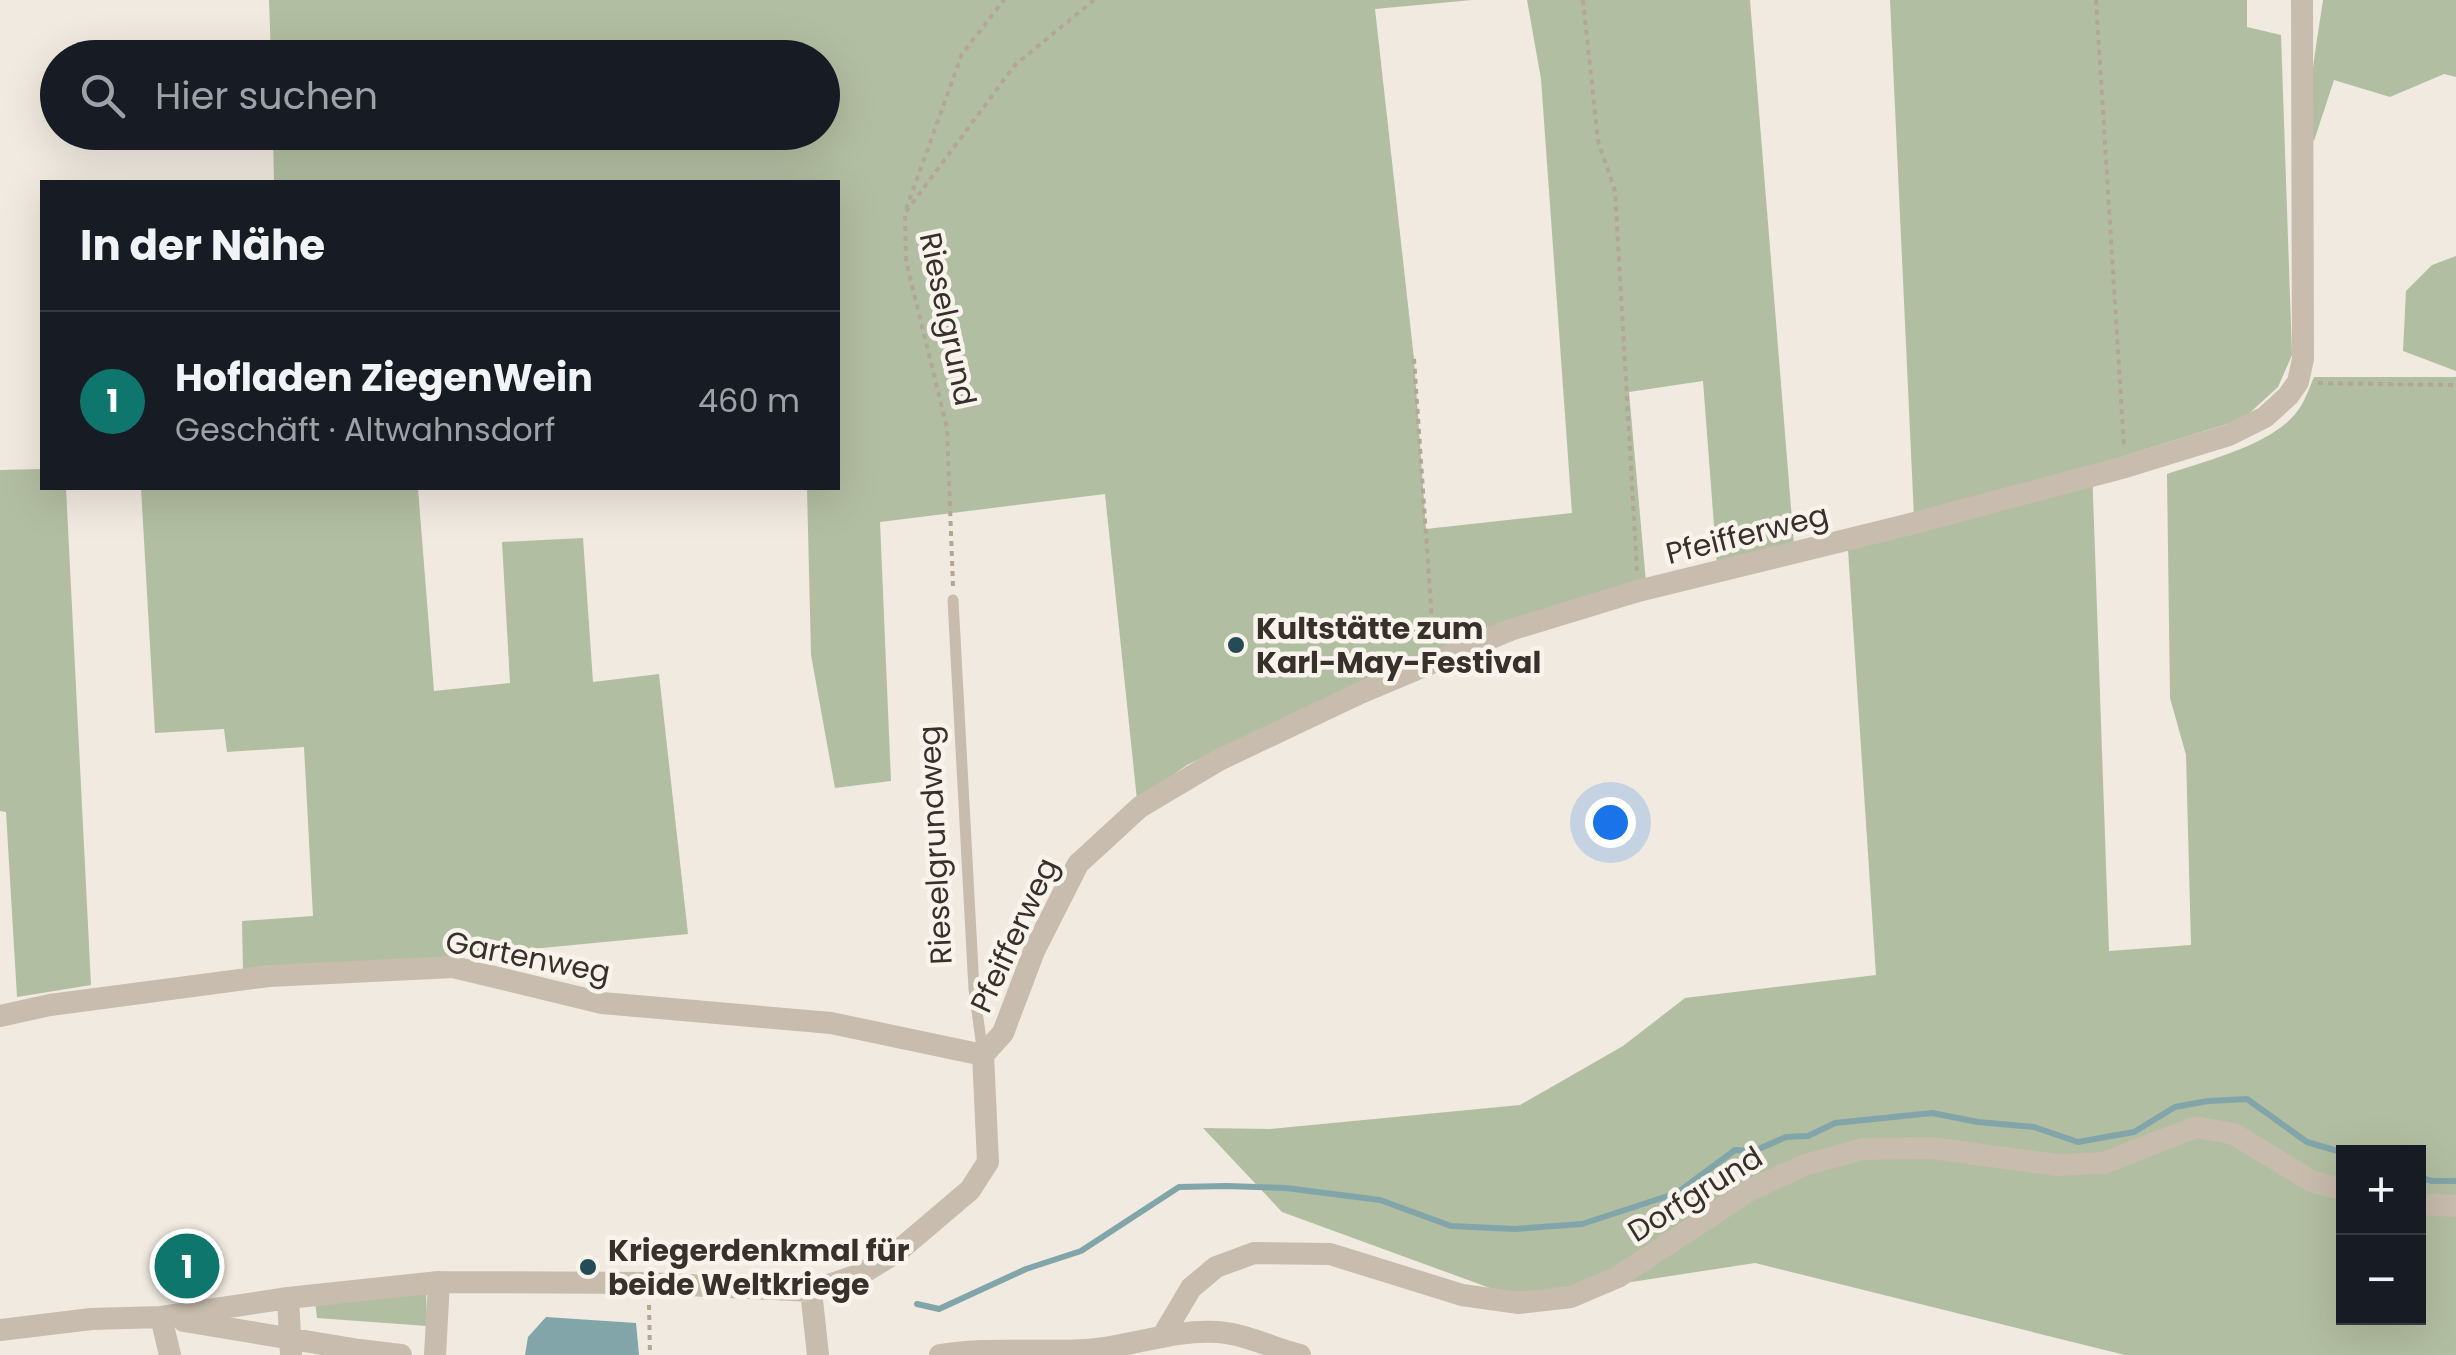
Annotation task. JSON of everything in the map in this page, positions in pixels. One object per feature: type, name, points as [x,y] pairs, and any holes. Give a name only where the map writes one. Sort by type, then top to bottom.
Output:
[{"type":"street","points":[[2298,382],[2303,359],[2302,0]]},
{"type":"street","name":"Pfeifferweg","points":[[983,1055],[1003,1033],[1034,950],[1078,864],[1140,807],[1219,760],[1360,692],[1510,630],[1638,591],[1907,525],[2229,436],[2265,417],[2298,382]]},
{"type":"street","name":"Gartenweg","points":[[0,1016],[50,1005],[270,976],[453,967],[602,1004],[831,1023],[983,1055]]},
{"type":"street","name":"Rieselgrundweg","points":[[811,1291],[861,1274],[897,1252],[970,1190],[988,1162],[983,1055]]},
{"type":"street","name":"Dorfgrund","points":[[1162,1337],[1191,1288],[1216,1267],[1254,1254],[1330,1254],[1462,1295],[1519,1303],[1571,1296],[1618,1277],[1750,1190],[1804,1165],[1863,1149],[1931,1148],[2057,1165],[2104,1163],[2196,1127],[2234,1134],[2311,1181],[2336,1188]]},
{"type":"street","points":[[2426,1204],[2456,1206]]},
{"type":"street","points":[[0,1330],[91,1319],[161,1317],[438,1282],[648,1284],[811,1291],[818,1355]]},
{"type":"street","points":[[435,1355],[438,1282]]},
{"type":"street","points":[[288,1298],[290,1346]]},
{"type":"street","points":[[161,1317],[290,1346],[401,1355]]},
{"type":"street","points":[[161,1317],[170,1355]]},
{"type":"street","points":[[940,1355],[1093,1350],[1216,1332],[1300,1355]]},
{"type":"lane","name":"Rieselgrundweg","points":[[953,600],[974,989],[983,1055]]},
{"type":"path","points":[[905,213],[962,54],[1004,0]]},
{"type":"path","name":"Rieselgrund","points":[[953,600],[947,428],[906,261],[905,213],[1016,65],[1094,0]]},
{"type":"path","points":[[1583,0],[1598,141],[1615,191],[1638,591]]},
{"type":"path","points":[[2096,0],[2125,467]]},
{"type":"path","points":[[1414,359],[1435,662]]},
{"type":"path","points":[[2298,382],[2456,385]]},
{"type":"path","points":[[648,1284],[650,1355]]},
{"type":"green space","points":[[269,0],[1472,0],[1375,9],[1414,359],[1426,529],[1572,513],[1541,79],[1527,0],[1750,0],[1794,545],[1717,565],[1703,381],[1629,392],[1646,582],[1380,673],[1187,765],[1137,800],[1105,494],[880,522],[891,781],[835,788],[811,655],[807,490],[840,490],[840,180],[274,180],[273,150],[840,150],[840,40],[270,40]]},
{"type":"green space","points":[[1890,0],[2247,0],[2247,27],[2281,35],[2292,355],[2278,387],[2243,419],[2092,466],[2109,951],[2191,945],[2186,755],[2170,698],[2167,474],[2240,449],[2276,431],[2301,406],[2314,377],[2456,377],[2456,1355],[2125,1355],[1755,1263],[1520,1299],[1282,1212],[1203,1128],[1269,1129],[1520,1105],[1623,1046],[1685,998],[1876,975],[1848,550],[1914,517]]},
{"type":"green space","points":[[2323,0],[2456,0],[2456,77],[2444,74],[2390,97],[2334,80],[2314,141],[2311,94]]},
{"type":"green space","points":[[2456,256],[2456,371],[2403,351],[2406,291],[2432,265]]},
{"type":"green space","points":[[40,469],[40,490],[66,490],[91,985],[17,997],[6,812],[0,811],[0,470]]},
{"type":"green space","points":[[141,490],[418,490],[434,691],[510,683],[502,542],[583,538],[593,682],[659,674],[688,934],[243,972],[242,921],[313,916],[304,747],[227,752],[224,729],[155,733]]},
{"type":"green space","points":[[426,1291],[427,1326],[317,1318],[315,1301]]},
{"type":"water","points":[[546,1317],[636,1323],[639,1355],[525,1355],[528,1337]]},
{"type":"waterway","points":[[917,1304],[939,1309],[1026,1269],[1081,1251],[1179,1187],[1286,1188],[1380,1200],[1451,1226],[1515,1229],[1582,1224],[1677,1193],[1735,1150],[1754,1151],[1786,1137],[1808,1136],[1835,1123],[1932,1113],[2034,1127],[2078,1142],[2134,1132],[2175,1107],[2247,1099],[2307,1142],[2336,1151]]},
{"type":"waterway","points":[[2426,1179],[2456,1181]]},
{"type":"place","name":"Kultstätte zum Karl-May-Festival","points":[[1236,645]]},
{"type":"place","name":"Hofladen ZiegenWein","points":[[187,1266]]},
{"type":"place","name":"Kriegerdenkmal für beide Weltkriege","points":[[588,1267]]}]
